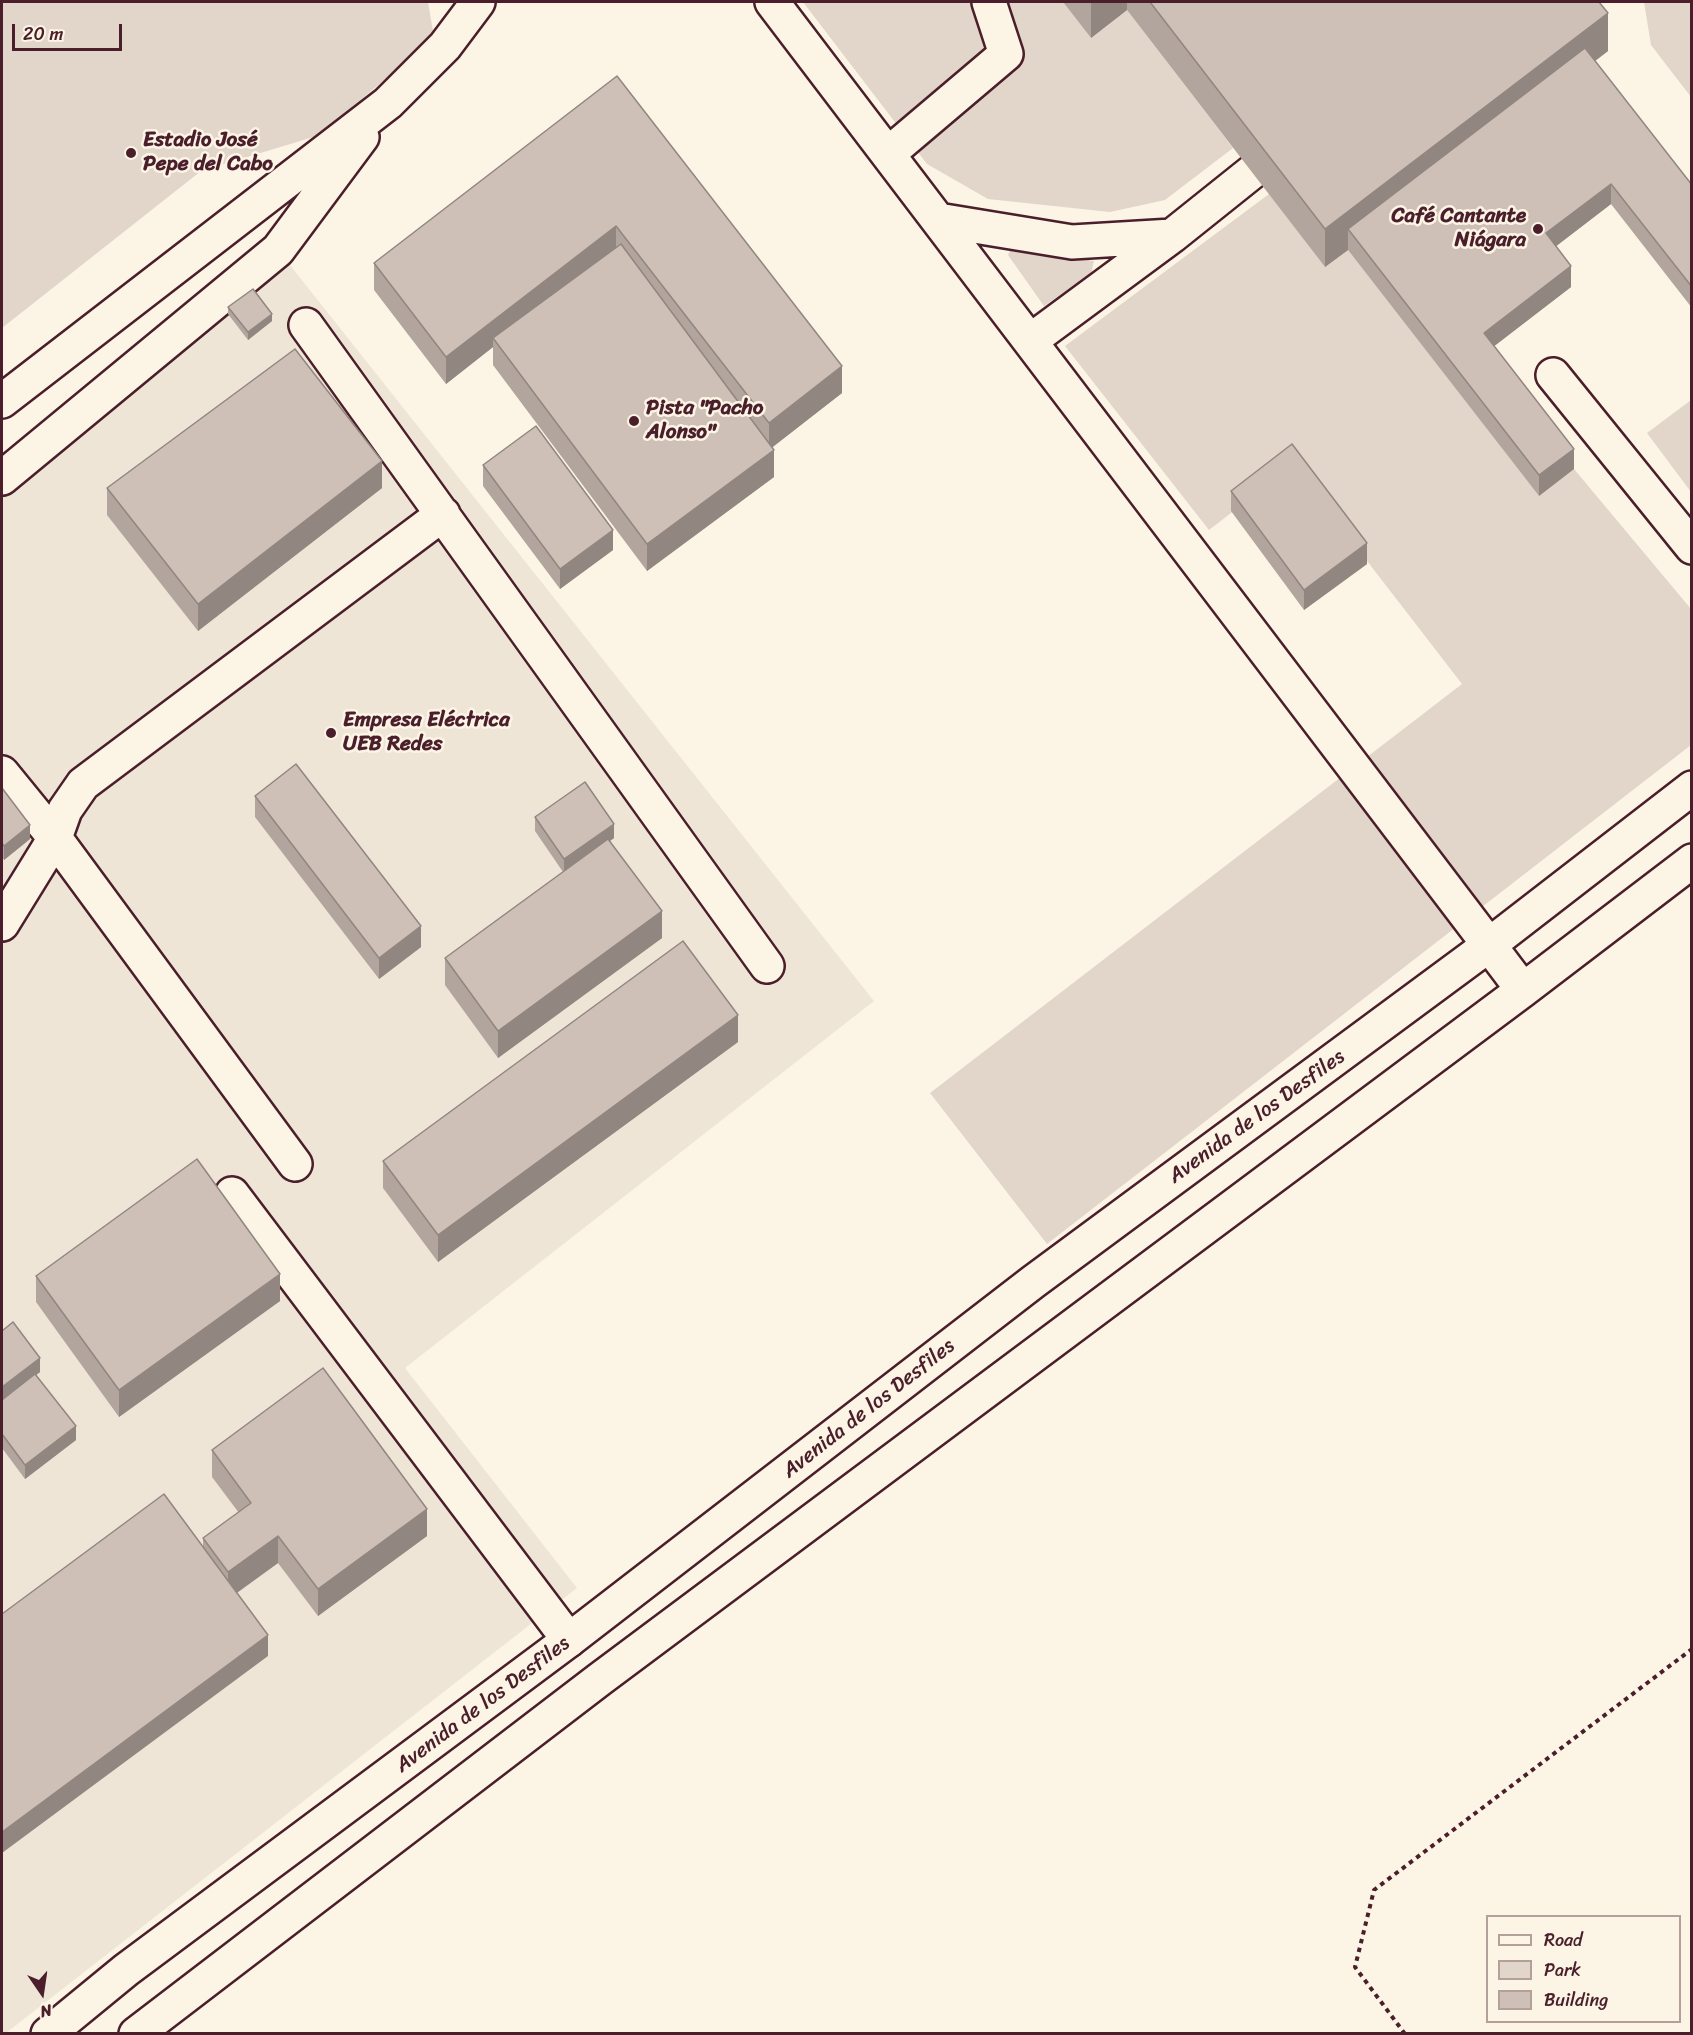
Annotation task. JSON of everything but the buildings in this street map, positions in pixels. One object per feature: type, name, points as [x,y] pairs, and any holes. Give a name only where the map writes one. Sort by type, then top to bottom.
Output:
[{"type":"main road","points":[[2,401],[388,103],[445,46],[478,2]]},
{"type":"main road","points":[[772,2],[1523,990]]},
{"type":"main road","points":[[888,154],[1006,54],[989,2]]},
{"type":"main road","points":[[2,478],[278,250],[388,103]]},
{"type":"main road","points":[[1030,341],[1172,236],[1252,172]]},
{"type":"main road","points":[[938,220],[1072,242],[1172,236]]},
{"type":"main road","points":[[306,325],[767,966]]},
{"type":"main road","points":[[1553,375],[1692,547]]},
{"type":"main road","points":[[2,924],[56,838],[65,810],[83,784],[443,514]]},
{"type":"main road","points":[[2,773],[56,838],[294,1164]]},
{"type":"main road","name":"Avenida de los Desfiles","points":[[48,2034],[126,1970],[569,1640],[1033,1282],[1489,945],[1692,788]]},
{"type":"main road","points":[[135,2034],[600,1679],[1523,990],[1692,861]]},
{"type":"main road","points":[[232,1194],[600,1679]]},
{"type":"path","points":[[1405,2034],[1355,1967],[1374,1890],[1692,1649]]},
{"type":"shaded area","name":"Empresa Eléctrica UEB Redes","points":[[278,250],[874,1001],[405,1368],[577,1588],[2,2034],[2,465]]},
{"type":"green space","name":"Estadio José Pepe del Cabo","points":[[2,2],[428,2],[434,37],[320,135],[201,171],[2,328]]},
{"type":"green space","points":[[803,2],[1063,2],[1091,38],[1127,10],[1233,148],[1165,200],[1110,212],[988,199],[927,164]]},
{"type":"green space","points":[[1644,2],[1691,2],[1691,97],[1651,45]]},
{"type":"green space","points":[[1269,194],[1325,267],[1348,250],[1539,496],[1574,469],[1691,609],[1691,745],[1047,1244],[930,1093],[1462,684],[1293,465],[1209,530],[1065,346]]},
{"type":"green space","points":[[1011,248],[1094,261],[1091,274],[1044,306],[1008,255]]},
{"type":"green space","points":[[1691,400],[1691,492],[1647,433]]},
{"type":"place","name":"Estadio José Pepe del Cabo","points":[[131,153]]},
{"type":"place","name":"Café Cantante Niágara","points":[[1538,229]]},
{"type":"place","name":"Pista \"Pacho Alonso\"","points":[[634,421]]},
{"type":"place","name":"Empresa Eléctrica UEB Redes","points":[[331,733]]}]
